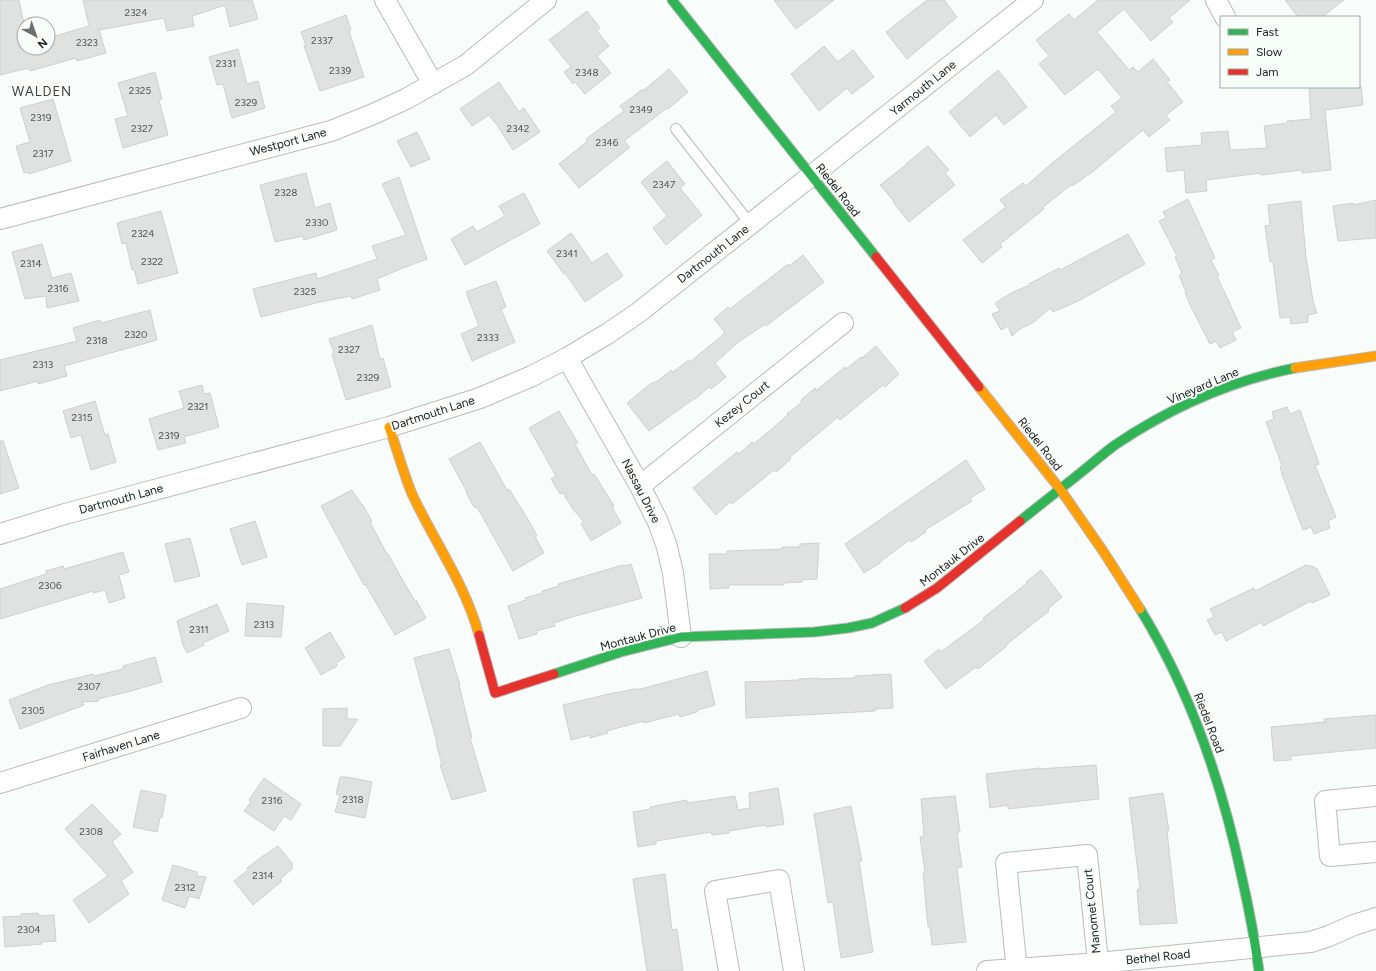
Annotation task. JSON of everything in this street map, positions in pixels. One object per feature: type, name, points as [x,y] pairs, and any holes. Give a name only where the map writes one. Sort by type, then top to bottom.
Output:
[{"type":"street","points":[[385,0],[433,84]]},
{"type":"street","name":"Westport Lane","points":[[0,219],[331,131],[371,115],[406,99],[466,65],[546,0]]},
{"type":"street","name":"Riedel Road","points":[[672,0],[1060,489],[1103,550],[1141,608],[1169,660],[1193,712],[1215,771],[1235,846],[1256,947],[1258,971]]},
{"type":"street","name":"Yarmouth Lane","points":[[812,176],[1033,0]]},
{"type":"street","points":[[1216,0],[1224,16]]},
{"type":"street","name":"Dartmouth Lane","points":[[0,534],[64,514],[389,427],[480,398],[532,376],[567,358],[638,313],[812,176]]},
{"type":"street","name":"Kezey Court","points":[[640,486],[844,323]]},
{"type":"street","name":"Vineyard Lane","points":[[1060,489],[1114,446],[1152,422],[1186,404],[1228,386],[1270,374],[1316,364],[1376,356]]},
{"type":"street","name":"Nassau Drive","points":[[567,358],[640,486],[658,522],[667,547],[673,573],[681,637]]},
{"type":"street","name":"Montauk Drive","points":[[389,427],[412,493],[467,601],[477,628],[495,694],[621,652],[681,637],[814,632],[848,628],[872,623],[908,607],[937,588],[1060,489]]},
{"type":"street","name":"Fairhaven Lane","points":[[0,782],[241,708]]},
{"type":"street","points":[[1376,796],[1325,801],[1330,856],[1376,852]]},
{"type":"street","name":"Manomet Court","points":[[1017,970],[1006,863],[1087,854],[1098,967]]},
{"type":"street","points":[[729,971],[715,892],[778,880],[794,971]]},
{"type":"street","name":"Bethel Road","points":[[987,971],[1098,967],[1256,947],[1310,942],[1376,918]]},
{"type":"lane","points":[[676,129],[751,225]]},
{"type":"building","points":[[0,0],[19,0],[22,16],[16,16],[16,56],[56,56],[56,36],[89,26],[83,0],[252,0],[258,19],[230,27],[225,5],[192,16],[194,26],[167,31],[164,18],[99,30],[106,53],[77,61],[76,58],[30,71],[29,68],[0,75]]},
{"type":"building","points":[[774,0],[834,0],[796,29]]},
{"type":"building","points":[[927,0],[944,0],[957,17],[907,59],[886,32]]},
{"type":"building","points":[[1098,0],[1190,0],[1169,18],[1173,22],[1151,41],[1124,9],[1097,32],[1129,70],[1133,67],[1138,72],[1153,59],[1170,80],[1167,82],[1183,102],[1166,115],[1170,120],[1149,137],[1143,130],[1091,173],[1072,186],[1071,185],[1043,207],[1044,209],[1000,244],[1002,247],[982,263],[963,240],[1006,207],[1000,200],[1023,183],[1026,186],[1116,112],[1111,106],[1122,98],[1098,69],[1065,95],[1039,64],[1049,56],[1036,40],[1069,14],[1074,20]]},
{"type":"building","points":[[1285,0],[1344,0],[1323,16],[1297,16]]},
{"type":"building","points":[[587,11],[600,28],[596,30],[609,46],[597,56],[611,73],[585,94],[575,82],[573,84],[564,72],[571,67],[549,40]]},
{"type":"building","points":[[346,15],[351,30],[349,31],[364,77],[320,91],[304,46],[306,46],[301,32]]},
{"type":"building","points":[[824,46],[838,62],[853,50],[874,77],[852,94],[847,88],[819,111],[791,74]]},
{"type":"building","points":[[238,49],[247,84],[258,81],[265,108],[232,118],[223,84],[217,85],[209,57]]},
{"type":"building","points":[[669,69],[688,92],[668,109],[667,108],[624,141],[630,147],[579,188],[559,164],[588,141],[586,139],[624,111],[620,106],[643,89],[644,90]]},
{"type":"building","points":[[998,70],[1027,107],[1004,125],[996,115],[970,137],[949,112]]},
{"type":"building","points":[[155,72],[162,99],[159,100],[168,135],[123,148],[115,119],[128,116],[118,83]]},
{"type":"building","points":[[499,82],[519,112],[524,108],[540,132],[513,150],[489,115],[472,126],[460,109]]},
{"type":"building","points":[[1361,87],[1363,105],[1325,110],[1331,170],[1302,173],[1302,170],[1261,175],[1261,173],[1206,180],[1207,191],[1186,193],[1184,170],[1167,172],[1165,148],[1202,145],[1201,133],[1228,131],[1230,150],[1267,148],[1264,126],[1287,123],[1287,121],[1311,119],[1309,88]]},
{"type":"building","points":[[53,99],[71,161],[29,174],[28,172],[24,173],[16,146],[30,142],[20,108]]},
{"type":"building","points":[[417,132],[430,159],[411,167],[397,141]]},
{"type":"building","points":[[928,146],[949,170],[945,173],[955,185],[909,222],[880,185]]},
{"type":"building","points":[[667,161],[685,184],[680,188],[702,215],[666,245],[653,228],[667,216],[641,182]]},
{"type":"building","points":[[306,173],[315,208],[330,203],[337,230],[304,240],[303,236],[275,242],[260,185]]},
{"type":"building","points":[[399,177],[427,259],[377,279],[380,290],[352,299],[351,296],[320,302],[261,317],[253,289],[316,273],[317,279],[377,259],[372,246],[406,235],[382,184]]},
{"type":"building","points":[[524,193],[540,224],[465,265],[451,239],[473,226],[477,232],[505,216],[499,206]]},
{"type":"building","points":[[1188,199],[1215,258],[1211,260],[1241,328],[1232,332],[1236,340],[1220,348],[1216,341],[1210,344],[1192,309],[1179,275],[1182,273],[1175,257],[1177,256],[1159,221],[1166,218],[1163,212]]},
{"type":"building","points":[[1376,200],[1376,238],[1338,241],[1333,206],[1353,203],[1353,205]]},
{"type":"building","points":[[1301,201],[1306,257],[1313,301],[1317,313],[1308,315],[1308,322],[1291,324],[1290,317],[1280,318],[1273,261],[1270,262],[1265,226],[1270,225],[1268,205]]},
{"type":"building","points":[[161,211],[178,273],[138,284],[134,269],[132,270],[126,243],[122,244],[117,223]]},
{"type":"building","points":[[571,233],[592,263],[607,253],[623,276],[585,302],[565,273],[564,274],[547,251]]},
{"type":"building","points":[[1128,234],[1145,264],[1078,301],[1053,312],[1050,308],[1034,322],[1020,329],[1012,336],[1008,326],[1001,330],[992,314],[1000,311],[995,303],[1059,268],[1060,270]]},
{"type":"building","points":[[42,244],[52,278],[71,273],[79,301],[47,308],[46,296],[25,299],[12,252]]},
{"type":"building","points":[[803,255],[824,282],[766,326],[765,324],[736,344],[715,363],[726,377],[711,389],[709,387],[695,399],[649,431],[627,403],[650,384],[658,381],[671,370],[673,372],[689,360],[690,362],[725,333],[714,319],[728,307],[730,309],[788,264],[789,266]]},
{"type":"building","points":[[496,281],[506,307],[501,309],[515,342],[472,361],[461,334],[479,326],[466,292]]},
{"type":"building","points":[[150,310],[157,340],[64,366],[67,376],[38,384],[38,381],[0,391],[0,360],[77,341],[73,328],[100,320],[101,323]]},
{"type":"building","points":[[372,325],[380,359],[383,358],[391,387],[346,400],[329,339]]},
{"type":"building","points":[[876,346],[899,374],[885,387],[883,385],[840,420],[838,417],[790,457],[791,459],[776,472],[774,470],[732,504],[730,502],[716,515],[693,488],[737,452],[739,454],[752,442],[754,444],[788,415],[787,414],[802,402],[801,400],[815,388],[817,390],[845,367],[846,369]]},
{"type":"building","points":[[202,385],[204,394],[210,393],[219,427],[184,437],[186,443],[158,450],[149,419],[184,408],[179,391]]},
{"type":"building","points":[[95,401],[105,435],[108,434],[116,462],[91,470],[81,435],[71,438],[63,411]]},
{"type":"building","points":[[1287,407],[1290,414],[1300,410],[1319,464],[1315,465],[1336,517],[1328,521],[1330,528],[1314,534],[1311,527],[1303,530],[1283,477],[1280,467],[1282,466],[1266,422],[1274,419],[1272,412]]},
{"type":"building","points":[[559,411],[578,443],[575,444],[592,475],[594,474],[614,506],[612,507],[621,523],[591,541],[581,524],[584,522],[572,508],[563,493],[560,494],[551,479],[556,476],[529,428]]},
{"type":"building","points":[[0,441],[3,441],[19,488],[0,494]]},
{"type":"building","points":[[480,442],[507,490],[509,489],[529,521],[537,536],[535,537],[544,553],[513,571],[477,507],[475,508],[471,502],[449,459]]},
{"type":"building","points":[[966,460],[985,489],[970,498],[972,501],[925,530],[926,532],[911,542],[909,540],[880,563],[864,573],[845,544]]},
{"type":"building","points":[[352,490],[363,505],[387,554],[426,618],[395,635],[365,584],[364,585],[321,506]]},
{"type":"building","points":[[255,521],[267,557],[242,565],[230,529]]},
{"type":"building","points":[[190,538],[200,576],[175,582],[165,544]]},
{"type":"building","points":[[819,543],[817,579],[784,583],[784,585],[729,585],[729,588],[710,589],[709,554],[727,554],[727,551],[782,549],[782,547],[800,547],[800,544]]},
{"type":"building","points":[[123,552],[129,572],[119,575],[125,598],[109,603],[105,590],[93,593],[93,591],[0,619],[0,589],[46,574],[46,571],[63,566],[64,569]]},
{"type":"building","points":[[631,564],[642,598],[554,623],[555,626],[536,631],[537,634],[519,639],[508,606],[526,600],[525,598],[543,593],[542,591],[559,586],[558,584]]},
{"type":"building","points":[[1306,565],[1317,569],[1330,595],[1312,603],[1311,601],[1263,626],[1262,622],[1226,641],[1222,632],[1215,635],[1207,620],[1214,617],[1210,609],[1254,588],[1255,591]]},
{"type":"building","points":[[1041,570],[1062,597],[1048,609],[1049,611],[978,669],[976,667],[946,689],[924,661],[939,649],[941,652],[985,619],[983,618]]},
{"type":"building","points":[[247,603],[284,606],[281,637],[245,636]]},
{"type":"building","points":[[217,604],[229,631],[203,643],[204,645],[187,653],[183,645],[177,621]]},
{"type":"building","points":[[330,632],[345,657],[336,663],[337,666],[321,675],[305,648]]},
{"type":"building","points":[[449,649],[460,685],[472,738],[470,738],[486,791],[452,800],[440,765],[442,765],[436,739],[414,658]]},
{"type":"building","points":[[155,657],[162,682],[98,699],[99,701],[82,702],[84,705],[20,729],[9,700],[48,685],[93,674],[94,676],[123,669],[123,666]]},
{"type":"building","points":[[707,671],[715,705],[680,717],[679,714],[644,723],[643,721],[607,731],[608,733],[590,738],[590,735],[571,740],[563,705],[617,692],[641,689]]},
{"type":"building","points":[[891,674],[893,708],[875,709],[875,711],[746,718],[745,682],[818,678],[855,678],[855,676]]},
{"type":"building","points":[[347,708],[347,719],[358,719],[340,746],[323,746],[323,709]]},
{"type":"building","points":[[1376,715],[1376,748],[1291,756],[1291,760],[1274,761],[1271,727],[1325,722],[1324,719]]},
{"type":"building","points":[[1096,765],[1099,799],[1008,809],[1008,805],[990,808],[986,774],[1040,768]]},
{"type":"building","points":[[340,777],[372,782],[365,818],[335,812],[340,795],[336,794]]},
{"type":"building","points":[[264,778],[301,804],[291,820],[284,816],[274,831],[244,811],[251,802],[249,800]]},
{"type":"building","points":[[778,788],[784,824],[766,827],[765,825],[712,835],[711,832],[656,841],[656,844],[638,847],[633,812],[687,800],[687,803],[735,796],[738,810],[750,808],[749,793]]},
{"type":"building","points":[[141,790],[166,795],[162,818],[160,817],[157,832],[133,827]]},
{"type":"building","points":[[1163,793],[1169,831],[1167,831],[1177,923],[1140,925],[1137,890],[1140,889],[1129,798]]},
{"type":"building","points":[[955,796],[960,832],[957,832],[962,867],[957,868],[966,942],[932,945],[930,927],[928,927],[923,873],[925,872],[920,837],[924,836],[921,799]]},
{"type":"building","points":[[92,804],[121,834],[112,842],[133,872],[121,881],[129,894],[89,923],[73,900],[108,876],[65,829]]},
{"type":"building","points":[[851,806],[862,861],[859,861],[873,952],[841,958],[833,902],[828,903],[814,814]]},
{"type":"building","points":[[278,846],[292,863],[292,869],[280,879],[282,881],[253,905],[234,881],[248,870],[247,868]]},
{"type":"building","points":[[173,865],[197,872],[197,876],[206,877],[199,899],[189,896],[185,908],[162,900]]},
{"type":"building","points":[[665,874],[672,930],[677,929],[683,971],[647,971],[633,879]]},
{"type":"building","points":[[38,913],[39,916],[54,915],[56,941],[41,942],[42,944],[5,947],[3,917]]},
{"type":"traffic: fast","points":[[672,0],[876,257]]},
{"type":"traffic: fast","points":[[1020,521],[1115,445],[1157,419],[1224,388],[1247,380],[1295,368]]},
{"type":"traffic: fast","points":[[554,674],[621,652],[681,637],[814,632],[848,628],[872,623],[905,608]]},
{"type":"traffic: fast","points":[[1140,609],[1175,673],[1203,739],[1225,808],[1234,843],[1252,924],[1259,971]]},
{"type":"traffic: slow","points":[[1295,368],[1376,356]]},
{"type":"traffic: slow","points":[[979,387],[1060,489],[1103,551],[1140,609]]},
{"type":"traffic: slow","points":[[389,427],[412,494],[466,598],[479,635]]},
{"type":"traffic: jam","points":[[876,257],[979,387]]},
{"type":"traffic: jam","points":[[905,608],[937,588],[1020,521]]},
{"type":"traffic: jam","points":[[479,635],[495,693],[554,674]]},
{"type":"district","name":"WALDEN","points":[[42,91]]}]
